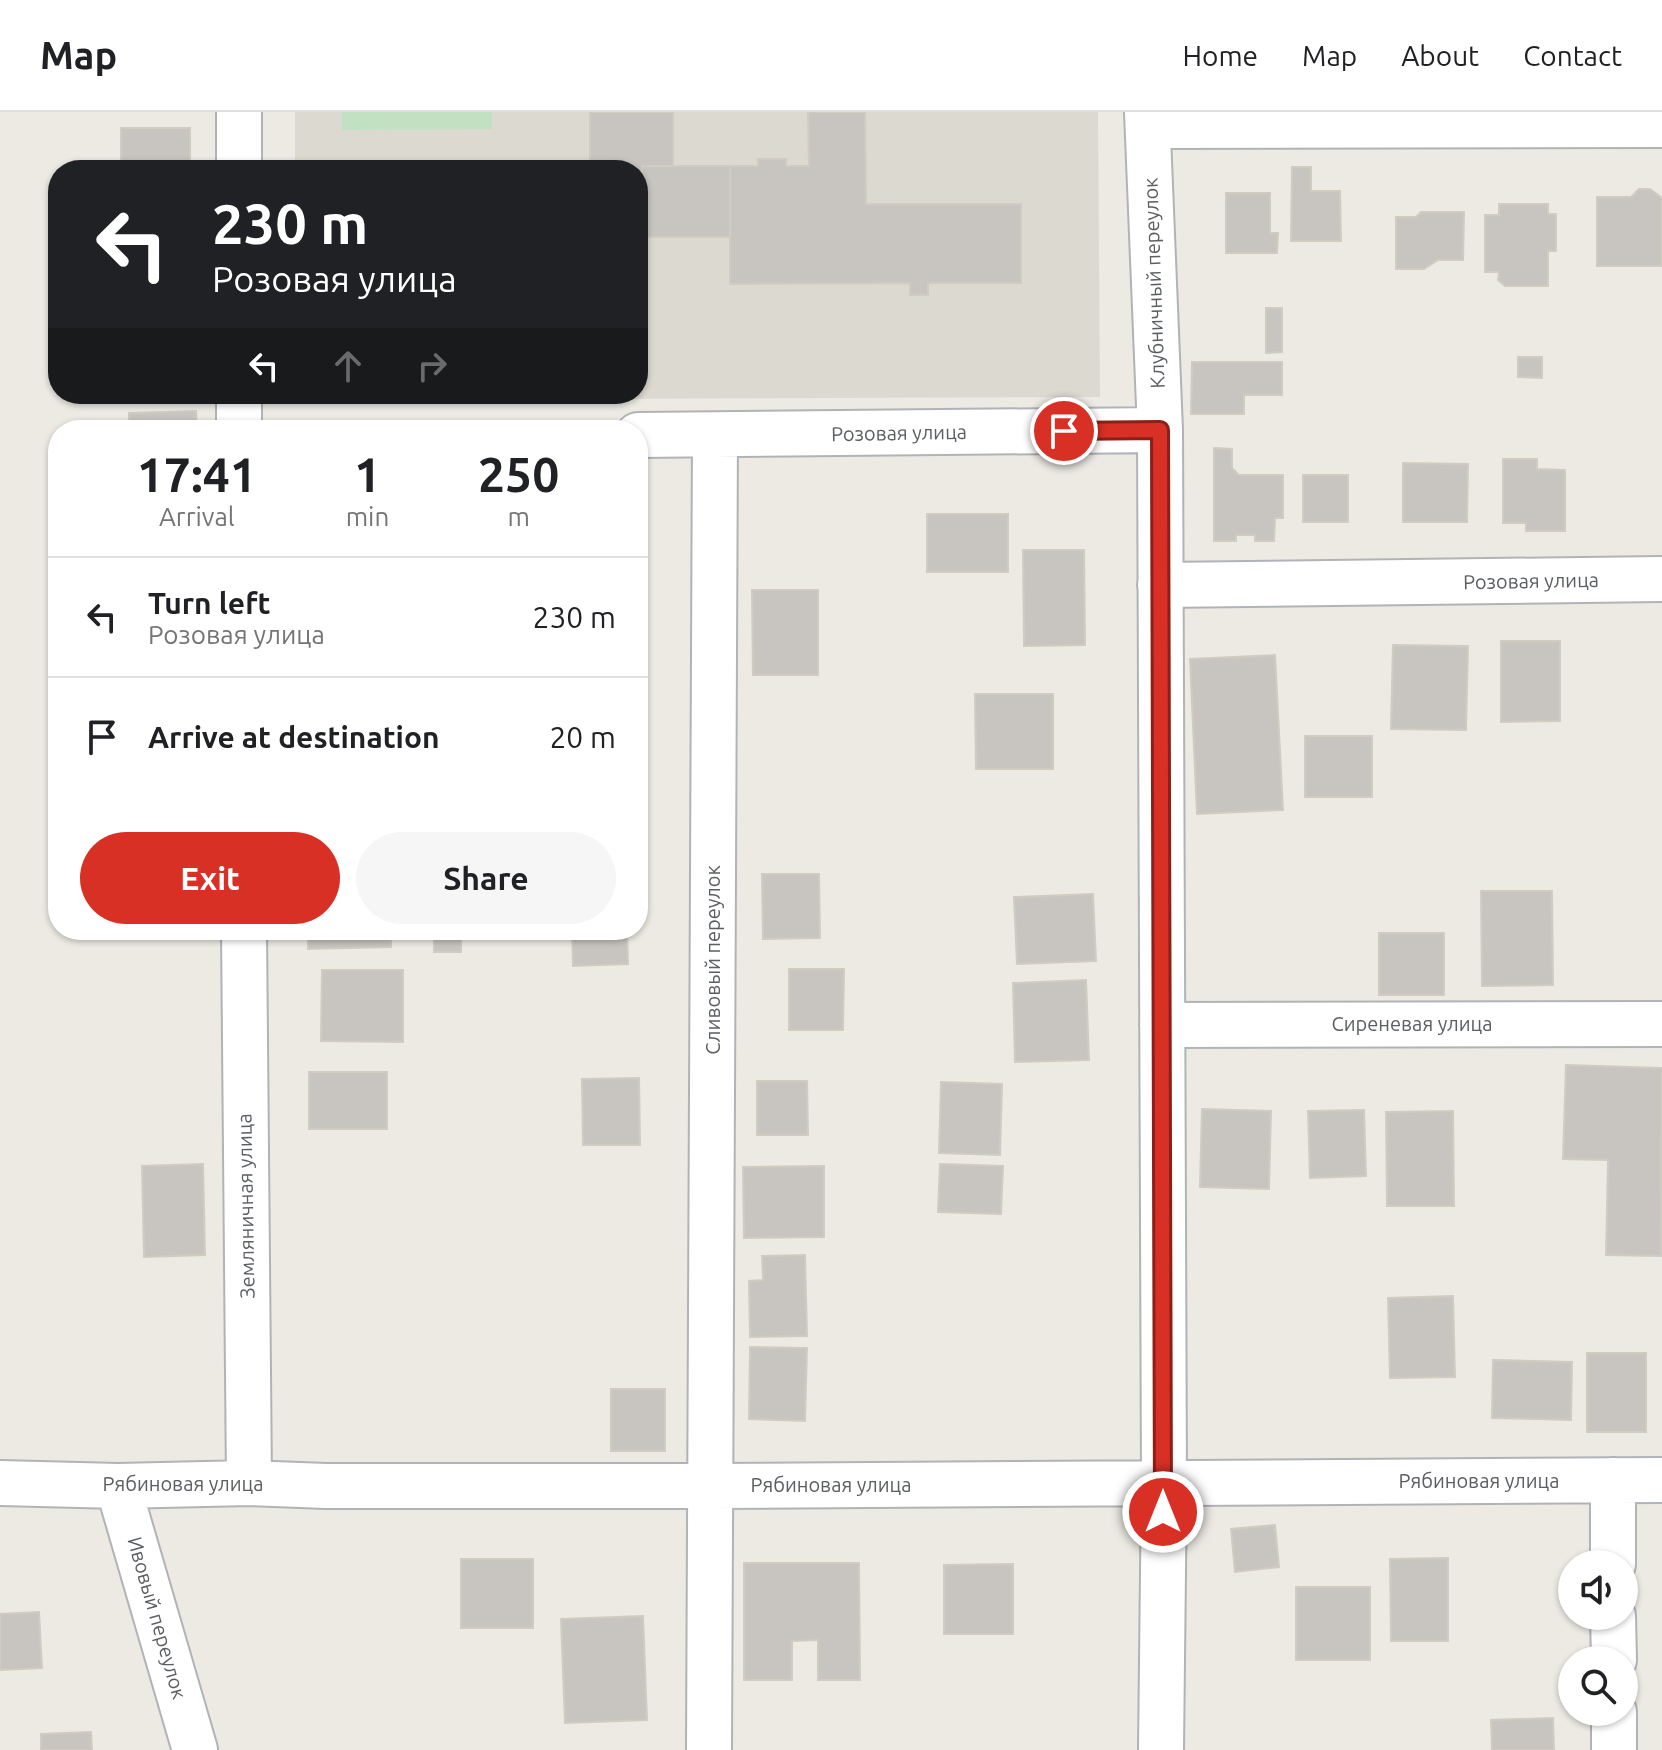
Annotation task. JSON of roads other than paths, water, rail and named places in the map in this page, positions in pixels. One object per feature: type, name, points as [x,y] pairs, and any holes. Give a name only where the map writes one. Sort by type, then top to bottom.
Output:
[{"type":"street","points":[[239,112],[239,160]]},
{"type":"street","points":[[1147,119],[1662,125]]},
{"type":"street","name":"Клубничный переулок","points":[[1147,119],[1160,430],[1164,1483],[1161,1750]]},
{"type":"street","name":"Розовая улица","points":[[648,435],[1160,430]]},
{"type":"street","name":"Сливовый переулок","points":[[711,1486],[715,435]]},
{"type":"street","name":"Розовая улица","points":[[1160,585],[1662,579]]},
{"type":"street","name":"Земляничная улица","points":[[244,940],[249,1483]]},
{"type":"street","name":"Сиреневая улица","points":[[1162,1025],[1662,1024]]},
{"type":"street","points":[[1613,1480],[1613,1550]]},
{"type":"street","name":"Рябиновая улица","points":[[0,1483],[118,1486],[249,1483],[326,1486],[711,1486],[1662,1480]]},
{"type":"street","name":"Ивовый переулок","points":[[118,1486],[195,1750]]},
{"type":"street","points":[[709,1750],[711,1486]]},
{"type":"street","points":[[1614,1726],[1614,1750]]}]
